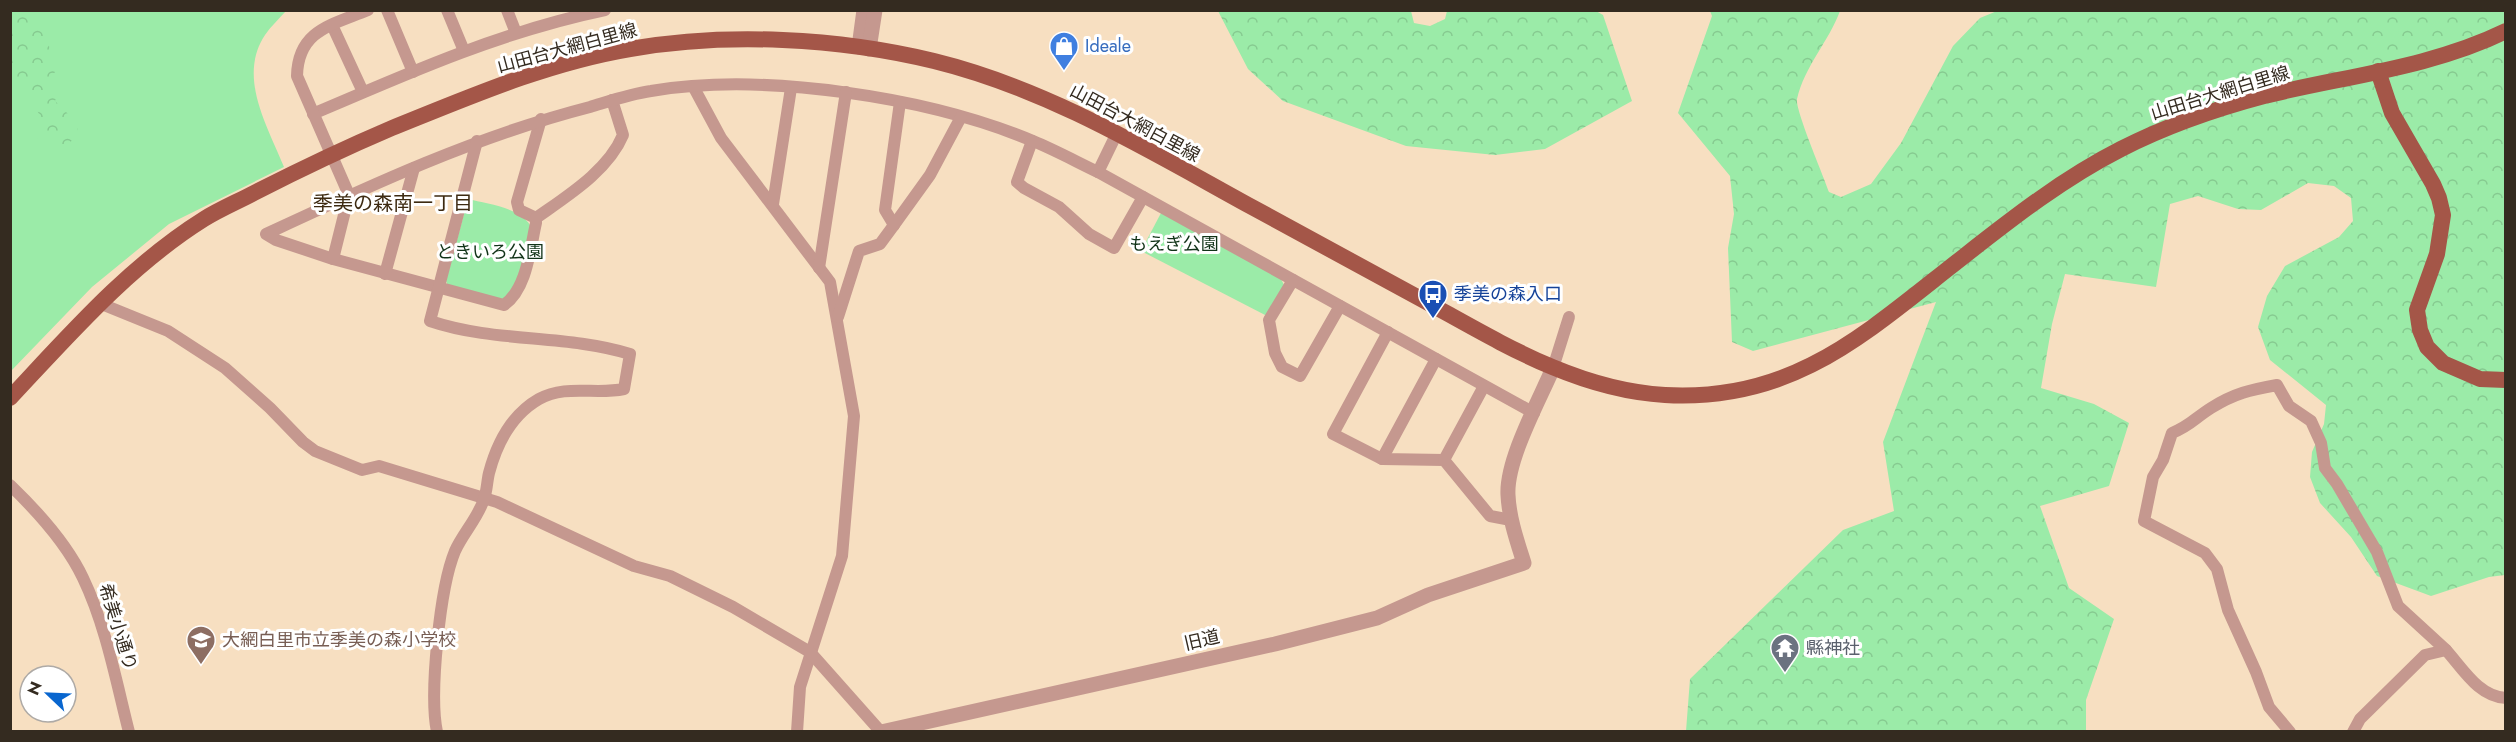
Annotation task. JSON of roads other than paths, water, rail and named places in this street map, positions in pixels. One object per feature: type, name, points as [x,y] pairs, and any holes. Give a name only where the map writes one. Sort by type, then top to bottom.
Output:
[{"type":"main road","name":"山田台大網白里線","points":[[10,398],[99,303],[147,262],[205,218],[331,154],[526,76],[631,48],[744,38],[864,48],[934,61],[996,80],[1079,113],[1490,337],[1553,368],[1619,390],[1666,395],[1716,394],[1764,385],[1785,378],[1831,356],[1854,341],[2016,215],[2064,182],[2124,147],[2178,124],[2261,97],[2433,60],[2478,44],[2505,31]]},
{"type":"main road","points":[[2378,71],[2392,114],[2433,184],[2443,215],[2437,254],[2417,310],[2427,347],[2443,363],[2463,374],[2480,380],[2505,380]]},
{"type":"street","points":[[333,259],[349,195],[297,76],[299,56],[312,36],[368,10]]},
{"type":"street","points":[[387,10],[413,72]]},
{"type":"street","points":[[447,10],[464,51]]},
{"type":"street","points":[[507,10],[516,33]]},
{"type":"street","points":[[313,114],[464,51],[569,14],[605,10]]},
{"type":"street","points":[[864,10],[864,48]]},
{"type":"street","points":[[864,48],[875,10]]},
{"type":"street","points":[[332,25],[363,93]]},
{"type":"street","points":[[612,100],[623,135],[617,149],[601,167],[536,218],[520,285],[512,299],[504,304],[333,259],[276,240],[266,234],[349,195],[477,141],[541,119],[612,100],[651,91],[735,84],[846,92],[961,117],[1032,141],[1098,172],[1534,413]]},
{"type":"street","points":[[693,86],[721,138],[838,293]]},
{"type":"street","points":[[773,204],[791,88]]},
{"type":"street","points":[[819,267],[846,92]]},
{"type":"street","points":[[894,225],[885,210],[900,102]]},
{"type":"street","points":[[796,732],[800,687],[842,556],[854,416],[837,321],[838,293],[859,251],[880,244],[930,175],[961,117]]},
{"type":"street","points":[[536,218],[519,210],[517,202],[541,119]]},
{"type":"street","points":[[1098,172],[1117,134]]},
{"type":"street","points":[[437,732],[434,691],[442,604],[449,571],[458,545],[485,498],[489,473],[507,428],[521,413],[540,399],[566,390],[611,392],[624,389],[630,354],[602,345],[574,341],[459,331],[430,321],[477,141]]},
{"type":"street","points":[[1032,141],[1017,182],[1059,207],[1089,234],[1114,248],[1143,197]]},
{"type":"street","points":[[385,274],[414,168]]},
{"type":"street","points":[[1293,280],[1269,320],[1275,353],[1282,367],[1300,376],[1340,306]]},
{"type":"street","points":[[99,303],[168,331],[225,368],[315,451],[362,470],[379,466],[485,498],[634,566],[670,576],[733,607],[810,652],[881,732]]},
{"type":"street","points":[[1388,332],[1333,434],[1382,459],[1444,460],[1490,516],[1511,520],[1508,493],[1511,473],[1553,368],[1569,317]]},
{"type":"street","points":[[1382,459],[1436,359]]},
{"type":"street","points":[[2289,732],[2269,707],[2228,610],[2217,569],[2205,553],[2145,521],[2153,477],[2163,460],[2172,433],[2188,427],[2209,409],[2241,392],[2277,385],[2289,406],[2311,421],[2321,443],[2325,468],[2378,552],[2398,606],[2446,650],[2481,690],[2495,698],[2505,698]]},
{"type":"street","points":[[1444,460],[1484,386]]},
{"type":"street","name":"希美小通り","points":[[10,484],[46,523],[83,577],[101,622],[129,732]]},
{"type":"street","name":"旧道","points":[[881,732],[1275,644],[1377,618],[1428,595],[1524,563],[1511,520]]},
{"type":"street","points":[[2356,731],[2360,719],[2425,655],[2446,650]]},
{"type":"place","name":"Ideale","points":[[1064,72]]},
{"type":"place","name":"季美の森入口","points":[[1433,320]]},
{"type":"place","name":"大網白里市立季美の森小学校","points":[[201,666]]},
{"type":"place","name":"縣神社","points":[[1785,674]]},
{"type":"district","name":"季美の森南一丁目","points":[[393,203]]},
{"type":"park label","name":"もえぎ公園","points":[[1174,244]]},
{"type":"park label","name":"ときいろ公園","points":[[490,252]]}]
